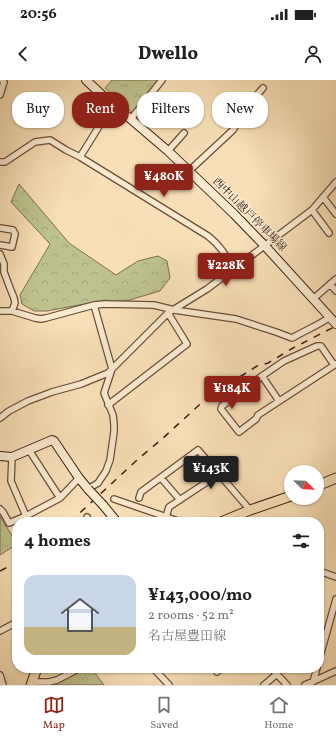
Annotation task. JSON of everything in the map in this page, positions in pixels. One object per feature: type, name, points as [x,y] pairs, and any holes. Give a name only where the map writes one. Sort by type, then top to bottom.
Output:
[{"type":"main road","name":"西中山越戸停車場線","points":[[86,80],[99,92]]},
{"type":"main road","name":"西中山越戸停車場線","points":[[131,119],[168,151],[234,214],[336,324]]},
{"type":"main road","points":[[0,456],[12,457],[52,440],[54,441],[88,490],[112,517]]},
{"type":"main road","points":[[324,483],[336,478]]},
{"type":"main road","points":[[233,517],[284,499]]},
{"type":"main road","points":[[31,683],[35,673]]},
{"type":"street","points":[[0,95],[4,82],[2,80]]},
{"type":"street","points":[[131,119],[162,80]]},
{"type":"street","points":[[189,171],[233,130],[242,114],[262,88]]},
{"type":"street","points":[[80,157],[98,128]]},
{"type":"street","points":[[168,151],[184,133]]},
{"type":"street","points":[[0,162],[5,162],[35,142],[50,140],[208,236],[223,250],[234,270]]},
{"type":"street","points":[[0,418],[28,401],[52,392],[81,384],[108,373],[168,313],[234,270],[312,210],[336,182]]},
{"type":"street","points":[[323,197],[336,214]]},
{"type":"street","points":[[312,210],[329,233]]},
{"type":"street","points":[[0,228],[13,230],[15,234],[12,247],[0,244]]},
{"type":"street","points":[[0,254],[4,264],[2,270],[14,298],[15,303],[12,311]]},
{"type":"street","points":[[313,299],[336,279]]},
{"type":"street","points":[[330,284],[336,291]]},
{"type":"street","points":[[88,490],[98,483],[106,471],[110,460],[114,428],[113,415],[104,393],[112,369],[94,305]]},
{"type":"street","points":[[0,311],[12,311],[41,319],[94,305],[154,305],[174,310],[236,319],[292,338],[330,317]]},
{"type":"street","points":[[108,405],[187,344],[168,313]]},
{"type":"street","points":[[317,346],[321,346],[335,364],[258,415],[256,419],[239,432],[221,409],[222,406],[284,361],[317,346]]},
{"type":"street","points":[[262,376],[279,401]]},
{"type":"street","points":[[28,450],[60,498]]},
{"type":"street","points":[[139,498],[141,492],[198,450],[250,510]]},
{"type":"street","points":[[12,457],[11,481],[26,516],[60,498],[79,478]]},
{"type":"street","points":[[114,499],[166,517],[169,507],[219,474]]},
{"type":"street","points":[[161,478],[180,500]]},
{"type":"street","points":[[0,509],[9,523],[12,522]]},
{"type":"street","points":[[324,572],[336,577]]},
{"type":"street","points":[[324,642],[336,599]]},
{"type":"street","points":[[0,631],[12,625]]},
{"type":"street","points":[[305,685],[336,671]]},
{"type":"street","points":[[31,683],[57,680],[70,673]]},
{"type":"street","points":[[158,673],[169,685]]},
{"type":"street","points":[[313,682],[316,673]]},
{"type":"street","points":[[0,674],[3,685]]},
{"type":"street","points":[[264,685],[277,674],[287,685]]},
{"type":"green space","points":[[112,80],[159,80],[150,92],[137,92],[137,108],[133,113],[129,109],[129,92],[109,92],[105,88]]},
{"type":"green space","points":[[19,184],[69,243],[116,275],[138,261],[158,256],[167,261],[170,278],[160,291],[126,301],[107,301],[47,311],[34,311],[22,304],[20,295],[50,244],[11,202]]},
{"type":"green space","points":[[0,516],[12,536],[12,547],[0,555]]},
{"type":"green space","points":[[77,673],[95,673],[104,685],[39,685],[38,678],[59,682]]},
{"type":"railway","points":[[75,517],[198,406],[257,366],[268,363],[293,348],[336,326]]},
{"type":"railway","points":[[0,571],[12,565]]}]
